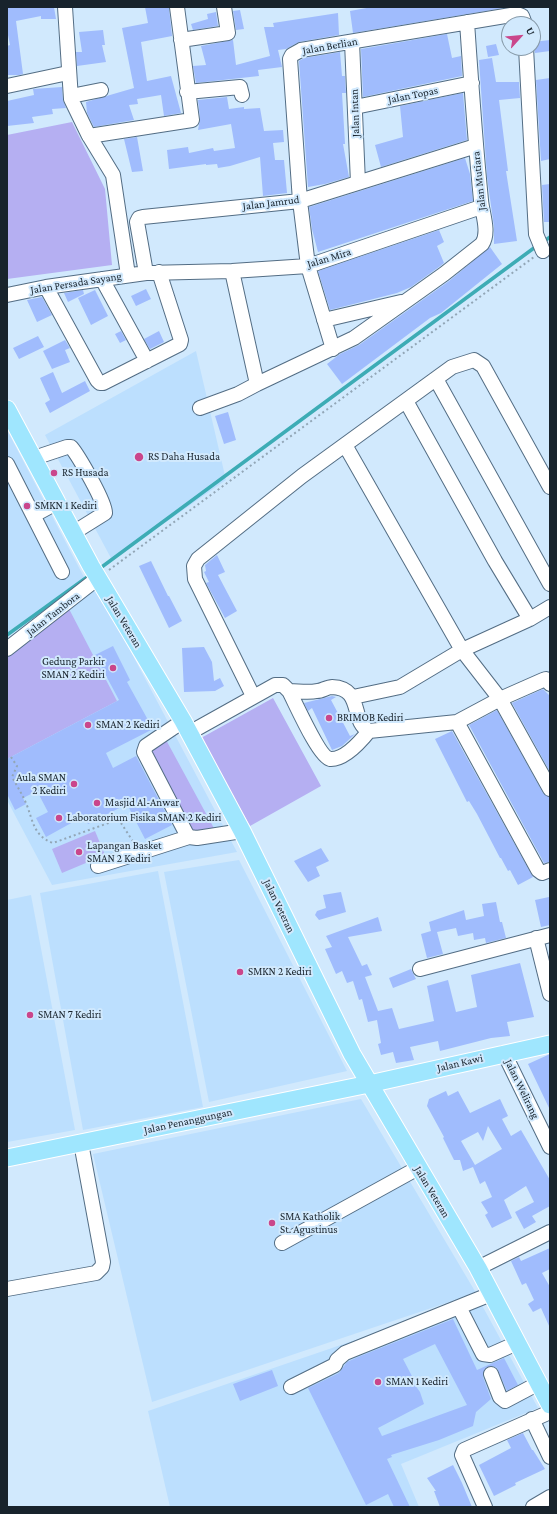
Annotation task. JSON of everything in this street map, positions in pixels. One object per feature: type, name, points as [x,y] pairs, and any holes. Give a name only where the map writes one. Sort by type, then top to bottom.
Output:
[{"type":"main road","name":"Jalan Veteran","points":[[7,409],[73,532],[186,727],[242,831],[352,1054],[478,1268],[539,1383],[544,1413]]},
{"type":"main road","name":"Jalan Kawi","points":[[369,1084],[550,1044]]},
{"type":"main road","name":"Jalan Penanggungan","points":[[7,1158],[369,1084]]},
{"type":"street","points":[[65,7],[68,73],[71,96],[89,136],[113,175],[128,275]]},
{"type":"street","points":[[89,136],[192,120],[178,7]]},
{"type":"street","points":[[181,40],[228,33],[224,7]]},
{"type":"street","name":"Jalan Berlian","points":[[505,16],[518,14],[522,16]]},
{"type":"street","name":"Jalan Berlian","points":[[300,201],[290,59],[292,55],[301,50],[501,17]]},
{"type":"street","name":"Jalan Mutiara","points":[[200,408],[238,394],[354,338],[444,274],[485,240],[486,232],[481,207],[467,22]]},
{"type":"street","name":"Jalan Intan","points":[[352,42],[358,183]]},
{"type":"street","points":[[526,56],[534,209],[541,246]]},
{"type":"street","points":[[7,86],[68,73]]},
{"type":"street","name":"Jalan Topas","points":[[355,107],[472,83]]},
{"type":"street","points":[[188,92],[240,87],[242,95]]},
{"type":"street","points":[[71,96],[101,90]]},
{"type":"street","name":"Jalan Jamrud","points":[[152,272],[137,222],[139,218],[300,201],[476,146]]},
{"type":"street","points":[[300,201],[308,266],[333,349]]},
{"type":"street","name":"Jalan Mira","points":[[152,272],[232,271],[308,266],[481,207]]},
{"type":"street","points":[[232,271],[258,384]]},
{"type":"street","points":[[46,286],[100,383],[180,344],[181,340],[152,272]]},
{"type":"street","name":"Jalan Persada Sayang","points":[[7,294],[46,286],[102,280],[152,272]]},
{"type":"street","points":[[102,280],[147,361]]},
{"type":"street","name":"Jalan Mutiara","points":[[324,320],[406,301]]},
{"type":"street","points":[[253,696],[194,579],[194,566],[198,559],[302,476],[452,367],[468,360],[478,361],[483,366],[550,487]]},
{"type":"street","points":[[436,379],[550,584]]},
{"type":"street","points":[[406,401],[495,561],[530,619]]},
{"type":"street","points":[[345,445],[462,650],[500,699],[550,789]]},
{"type":"street","points":[[34,458],[71,447],[97,492],[105,508],[105,514],[73,532]]},
{"type":"street","points":[[7,464],[62,572]]},
{"type":"street","points":[[34,515],[58,502]]},
{"type":"street","name":"Jalan Tambora","points":[[7,648],[96,573]]},
{"type":"street","points":[[353,698],[400,687],[462,650],[530,619],[550,607]]},
{"type":"street","points":[[289,691],[316,692],[332,687],[344,691],[353,698],[362,726],[369,731],[457,722],[500,699],[543,680],[546,680],[550,684]]},
{"type":"street","points":[[189,837],[144,752],[146,746],[276,685],[283,685],[289,691],[316,742],[325,756],[329,759],[336,758],[348,752],[360,743],[369,731]]},
{"type":"street","points":[[457,722],[538,870],[542,873],[550,870]]},
{"type":"street","points":[[98,866],[189,837],[197,838],[242,831]]},
{"type":"street","points":[[420,969],[550,935]]},
{"type":"street","points":[[536,938],[550,994]]},
{"type":"street","name":"Jalan Welirang","points":[[504,1053],[550,1147]]},
{"type":"street","points":[[7,1290],[96,1273],[102,1267],[103,1262],[81,1143]]},
{"type":"street","points":[[282,1243],[418,1168]]},
{"type":"street","points":[[478,1268],[550,1232]]},
{"type":"street","points":[[291,1387],[335,1365],[337,1360],[345,1353],[491,1294]]},
{"type":"street","points":[[459,1307],[483,1354],[490,1355],[517,1343]]},
{"type":"street","points":[[491,1374],[500,1397],[505,1401],[539,1383]]},
{"type":"street","points":[[485,1507],[462,1452],[465,1449],[544,1413],[550,1457]]},
{"type":"street","points":[[533,1507],[550,1498]]},
{"type":"path","points":[[96,573],[541,246]]},
{"type":"path","points":[[12,757],[17,766],[12,777],[26,804],[34,826],[44,840],[53,843],[114,821],[121,823],[126,828],[139,853]]},
{"type":"shaded area","points":[[72,122],[105,189],[112,265],[7,279],[7,135]]},
{"type":"shaded area","name":"RS Daha Husada","points":[[196,351],[226,480],[112,560],[45,435]]},
{"type":"shaded area","name":"SMKN 1 Kediri","points":[[7,430],[86,581],[7,637]]},
{"type":"shaded area","name":"SMAN 2 Kediri","points":[[96,586],[237,852],[52,885],[7,800],[7,650]]},
{"type":"shaded area","points":[[68,607],[117,701],[7,759],[7,652]]},
{"type":"shaded area","points":[[273,698],[321,786],[250,826],[201,738]]},
{"type":"shaded area","points":[[165,738],[216,832],[189,833],[147,752]]},
{"type":"shaded area","name":"Lapangan Basket SMAN 2 Kediri","points":[[95,831],[105,855],[62,873],[52,849]]},
{"type":"shaded area","name":"SMKN 2 Kediri","points":[[239,860],[347,1071],[209,1102],[164,872]]},
{"type":"shaded area","points":[[158,871],[203,1107],[83,1130],[40,893]]},
{"type":"shaded area","name":"SMAN 7 Kediri","points":[[31,895],[75,1130],[7,1142],[7,900]]},
{"type":"shaded area","name":"SMA Katholik St. Agustinus","points":[[361,1099],[476,1293],[152,1402],[93,1154]]},
{"type":"shaded area","name":"SMAN 1 Kediri","points":[[478,1298],[538,1408],[401,1464],[419,1507],[170,1507],[148,1411]]},
{"type":"building","points":[[7,7],[54,7],[56,19],[41,19],[41,16],[16,21],[23,74],[19,75],[7,75],[7,46],[10,45],[7,30]]},
{"type":"building","points":[[145,7],[169,7],[172,36],[141,42],[147,81],[171,76],[181,113],[164,116],[161,95],[137,99],[138,104],[129,105],[134,120],[94,127],[87,113],[86,102],[134,88],[122,28],[148,23]]},
{"type":"building","points":[[372,7],[504,8],[353,33],[350,11]]},
{"type":"building","points":[[240,10],[244,29],[236,30],[233,11]]},
{"type":"building","points":[[216,12],[218,26],[193,30],[191,24],[208,19],[207,14]]},
{"type":"building","points":[[338,13],[339,35],[299,42],[286,49],[278,50],[282,67],[258,70],[259,76],[196,83],[193,66],[206,65],[201,46],[233,40],[236,65],[270,56],[264,27],[274,27],[273,23]]},
{"type":"building","points":[[103,30],[105,45],[102,45],[106,62],[77,66],[76,52],[82,52],[79,32]]},
{"type":"building","points":[[447,34],[452,58],[461,56],[462,76],[363,97],[361,49]]},
{"type":"building","points":[[550,40],[550,51],[541,52],[541,41]]},
{"type":"building","points":[[496,44],[499,55],[488,57],[486,46]]},
{"type":"building","points":[[340,52],[342,76],[345,76],[346,93],[342,93],[345,144],[343,144],[349,177],[308,187],[299,61],[304,58]]},
{"type":"building","points":[[492,58],[496,82],[519,82],[520,98],[499,100],[508,171],[506,171],[517,241],[494,244],[494,227],[487,177],[479,60]]},
{"type":"building","points":[[550,78],[550,159],[541,161],[536,80]]},
{"type":"building","points":[[62,87],[63,100],[66,108],[52,109],[53,114],[32,117],[34,123],[7,126],[7,101],[34,95],[33,89]]},
{"type":"building","points":[[463,93],[467,140],[381,167],[375,145],[403,137],[400,106]]},
{"type":"building","points":[[227,97],[229,109],[244,107],[244,109],[260,108],[264,131],[283,130],[284,142],[273,143],[275,160],[284,160],[287,193],[263,196],[260,157],[218,168],[217,164],[206,164],[169,169],[167,150],[188,147],[189,153],[213,148],[214,151],[235,148],[231,124],[198,130],[200,119],[198,100]]},
{"type":"building","points":[[137,137],[143,171],[132,172],[124,139]]},
{"type":"building","points":[[465,158],[470,174],[473,201],[318,252],[312,229],[309,207]]},
{"type":"building","points":[[550,184],[550,222],[544,222],[542,185]]},
{"type":"building","points":[[439,230],[444,242],[437,246],[444,263],[439,267],[411,287],[397,293],[330,310],[318,271]]},
{"type":"building","points":[[490,247],[502,264],[441,313],[430,318],[342,384],[327,364],[340,354],[359,345],[449,281]]},
{"type":"building","points":[[146,289],[151,299],[136,306],[131,296]]},
{"type":"building","points":[[83,290],[84,294],[68,302],[64,293]]},
{"type":"building","points":[[95,290],[108,316],[91,325],[78,298]]},
{"type":"building","points":[[42,297],[52,315],[37,322],[27,300]]},
{"type":"building","points":[[121,331],[126,340],[120,343],[115,334]]},
{"type":"building","points":[[159,331],[164,342],[150,349],[144,339]]},
{"type":"building","points":[[38,336],[44,347],[19,359],[13,348]]},
{"type":"building","points":[[65,340],[70,348],[65,350],[70,362],[52,369],[43,351]]},
{"type":"building","points":[[53,372],[62,393],[85,381],[90,391],[50,413],[45,403],[50,400],[40,378]]},
{"type":"building","points":[[228,412],[236,440],[224,444],[215,416]]},
{"type":"building","points":[[217,555],[225,572],[218,575],[237,611],[225,618],[206,583],[209,582],[204,572],[206,571],[205,565]]},
{"type":"building","points":[[151,561],[182,621],[169,628],[139,566]]},
{"type":"building","points":[[113,646],[130,680],[127,682],[153,729],[106,753],[113,768],[136,756],[172,825],[145,839],[127,804],[88,824],[84,816],[46,837],[36,818],[48,812],[37,791],[23,798],[26,804],[15,810],[7,794],[7,759],[119,700],[95,655]]},
{"type":"building","points":[[204,647],[212,662],[214,681],[220,678],[224,686],[215,691],[184,692],[182,648]]},
{"type":"building","points":[[543,689],[550,696],[550,772],[512,703]]},
{"type":"building","name":"BRIMOB Kediri","points":[[332,696],[336,697],[331,700],[350,736],[355,734],[342,746],[332,750],[312,708],[308,711],[304,703]]},
{"type":"building","points":[[497,710],[543,793],[550,797],[550,862],[544,863],[469,725]]},
{"type":"building","points":[[452,731],[533,877],[518,885],[510,870],[508,871],[500,858],[477,814],[469,801],[467,802],[435,739]]},
{"type":"building","points":[[321,848],[329,861],[316,867],[320,876],[308,882],[294,861]]},
{"type":"building","points":[[341,892],[346,912],[319,920],[315,915],[317,911],[326,908],[323,895]]},
{"type":"building","points":[[549,897],[550,925],[541,927],[535,900]]},
{"type":"building","points":[[496,902],[500,922],[502,922],[506,938],[486,943],[485,938],[474,940],[473,933],[458,936],[456,928],[437,932],[443,954],[427,958],[421,934],[431,931],[429,922],[464,910],[466,920],[484,916],[482,904]]},
{"type":"building","points":[[378,917],[382,931],[348,937],[362,966],[367,964],[372,975],[365,977],[378,1011],[392,1008],[399,1029],[434,1021],[427,986],[448,980],[456,1012],[477,1007],[471,975],[520,963],[534,1017],[507,1022],[510,1036],[491,1038],[440,1051],[438,1041],[410,1047],[414,1060],[396,1063],[393,1052],[381,1055],[378,1044],[381,1043],[377,1020],[368,1022],[362,999],[359,1000],[353,981],[347,983],[342,971],[336,974],[325,949],[332,947],[326,936]]},
{"type":"building","points":[[411,969],[416,979],[393,988],[389,978]]},
{"type":"building","points":[[550,1054],[550,1110],[528,1064]]},
{"type":"building","points":[[446,1091],[448,1096],[458,1091],[470,1113],[500,1099],[508,1116],[502,1119],[511,1136],[521,1130],[550,1180],[550,1206],[532,1216],[536,1222],[524,1229],[515,1212],[534,1202],[526,1186],[504,1200],[512,1218],[492,1228],[485,1215],[488,1213],[481,1202],[492,1197],[485,1181],[480,1184],[473,1167],[463,1171],[460,1160],[454,1160],[443,1138],[444,1137],[427,1106],[429,1099]],"holes":[[[488,1126],[502,1149],[475,1165],[461,1141],[478,1132],[483,1141]]]},
{"type":"building","points":[[550,1248],[550,1269],[542,1273],[550,1287],[550,1328],[541,1308],[533,1312],[528,1304],[534,1300],[526,1283],[522,1285],[511,1261],[519,1257],[521,1261]]},
{"type":"building","points":[[453,1319],[477,1370],[504,1358],[518,1385],[507,1391],[497,1368],[492,1366],[485,1368],[483,1377],[491,1399],[476,1412],[473,1426],[439,1440],[391,1455],[392,1457],[387,1459],[410,1507],[394,1507],[388,1494],[366,1505],[308,1388],[339,1373],[347,1362]],"holes":[[[435,1344],[467,1405],[382,1436],[378,1428],[424,1404],[420,1392],[412,1381],[414,1380],[403,1359]]]},
{"type":"building","points":[[272,1370],[278,1386],[240,1401],[233,1384]]},
{"type":"building","points":[[523,1433],[545,1469],[515,1483],[516,1485],[494,1496],[479,1465],[511,1448],[507,1440]]},
{"type":"building","points":[[453,1465],[472,1507],[440,1507],[434,1491],[436,1491],[427,1478]]},
{"type":"waterway","points":[[543,242],[550,237]]},
{"type":"waterway","points":[[99,569],[538,245]]},
{"type":"waterway","points":[[7,635],[90,575]]},
{"type":"place","name":"RS Daha Husada","points":[[139,457]]},
{"type":"place","name":"RS Husada","points":[[54,473]]},
{"type":"place","name":"SMKN 1 Kediri","points":[[27,506]]},
{"type":"place","name":"Gedung Parkir SMAN 2 Kediri","points":[[113,668]]},
{"type":"place","name":"BRIMOB Kediri","points":[[329,718]]},
{"type":"place","name":"SMAN 2 Kediri","points":[[88,725]]},
{"type":"place","name":"Aula SMAN 2 Kediri","points":[[74,784]]},
{"type":"place","name":"Masjid Al-Anwar","points":[[97,803]]},
{"type":"place","name":"Laboratorium Fisika SMAN 2 Kediri","points":[[59,818]]},
{"type":"place","name":"Lapangan Basket SMAN 2 Kediri","points":[[79,852]]},
{"type":"place","name":"SMKN 2 Kediri","points":[[240,972]]},
{"type":"place","name":"SMAN 7 Kediri","points":[[30,1015]]},
{"type":"place","name":"SMA Katholik St. Agustinus","points":[[272,1223]]},
{"type":"place","name":"SMAN 1 Kediri","points":[[378,1382]]}]
